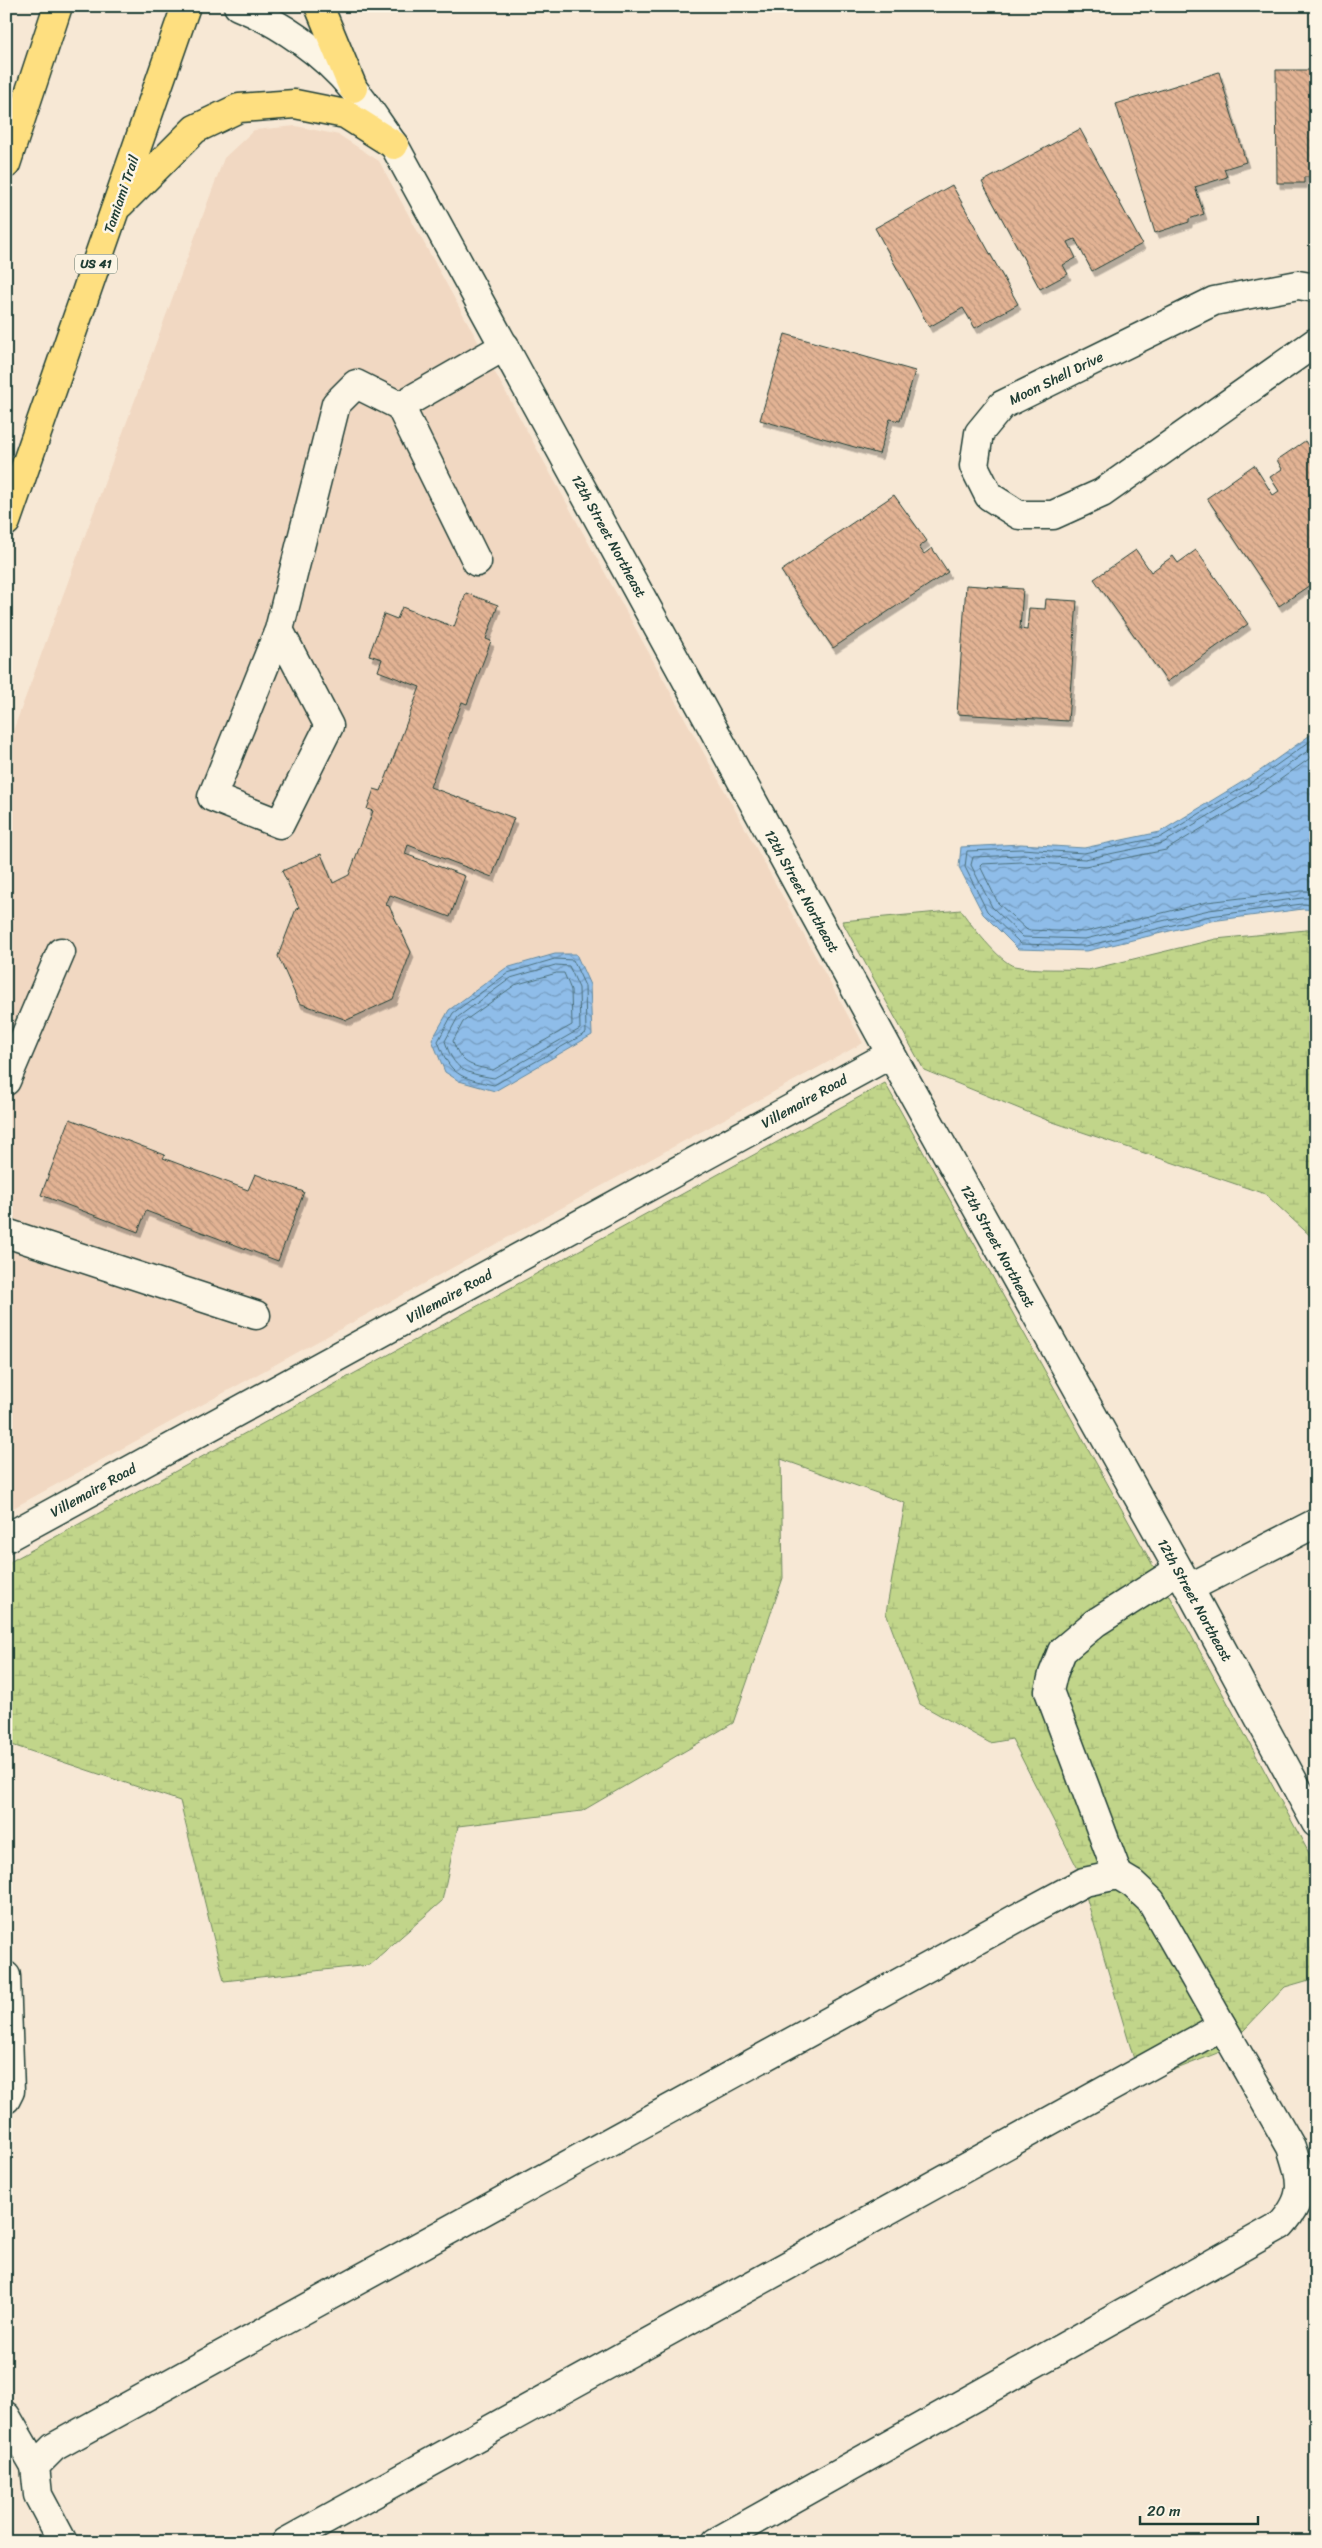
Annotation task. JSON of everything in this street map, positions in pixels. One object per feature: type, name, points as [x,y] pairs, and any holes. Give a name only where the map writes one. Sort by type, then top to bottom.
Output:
[{"type":"main road","points":[[6,164],[58,6]]},
{"type":"main road","name":"Tamiami Trail","points":[[6,522],[186,6]]},
{"type":"main road","points":[[319,6],[352,88]]},
{"type":"main road","points":[[116,208],[195,129],[239,108],[295,104],[345,114],[394,145]]},
{"type":"street","name":"12th Street Northeast","points":[[238,6],[265,16],[307,46],[352,88],[394,145],[891,1054],[1184,1579],[1316,1823]]},
{"type":"street","name":"Moon Shell Drive","points":[[1316,288],[1298,285],[1214,301],[1002,405],[979,433],[974,466],[989,496],[1018,515],[1053,515],[1102,493],[1316,342]]},
{"type":"street","points":[[400,406],[505,346]]},
{"type":"street","points":[[279,630],[329,726],[280,824],[212,797],[279,630],[336,404],[356,384],[400,406],[477,562]]},
{"type":"street","points":[[6,1081],[62,952]]},
{"type":"street","name":"Villemaire Road","points":[[6,1538],[891,1054]]},
{"type":"street","points":[[6,1233],[256,1315]]},
{"type":"street","points":[[716,2542],[1281,2225],[1295,2210],[1301,2187],[1298,2166],[1291,2147],[1150,1901],[1133,1884],[1118,1875],[1049,1691],[1062,1651],[1095,1623],[1184,1579],[1316,1523]]},
{"type":"street","points":[[35,2466],[54,2447],[1008,1923],[1084,1882],[1118,1875]]},
{"type":"street","points":[[6,1976],[10,2091],[6,2099]]},
{"type":"street","points":[[286,2542],[1222,2026]]},
{"type":"street","points":[[6,2416],[35,2466],[38,2495],[62,2542]]},
{"type":"shaded area","points":[[296,126],[339,135],[379,161],[863,1043],[6,1512],[6,750],[224,158],[254,130]]},
{"type":"green space","points":[[961,910],[977,932],[1001,958],[1014,966],[1032,968],[1088,970],[1216,939],[1316,929],[1316,1241],[1265,1194],[1047,1120],[924,1070],[842,921]]},
{"type":"green space","points":[[885,1083],[1171,1598],[1316,1866],[1316,1978],[1285,1987],[1225,2050],[1141,2083],[1078,1869],[1012,1739],[990,1743],[920,1704],[886,1613],[905,1503],[781,1459],[783,1578],[733,1723],[582,1811],[458,1826],[442,1901],[369,1965],[224,1981],[180,1801],[6,1743],[6,1564]]},
{"type":"water","points":[[1316,731],[1316,910],[1303,909],[1211,921],[1087,951],[1018,949],[983,914],[959,867],[961,847],[1021,844],[1084,848],[1160,832],[1257,773]]},
{"type":"water","points":[[555,954],[576,954],[590,985],[592,1035],[495,1091],[459,1081],[445,1072],[432,1040],[449,1010],[506,968]]},
{"type":"building","points":[[1276,70],[1316,70],[1316,177],[1304,177],[1304,183],[1277,183]]},
{"type":"building","points":[[1219,72],[1246,162],[1224,169],[1227,177],[1195,187],[1204,214],[1189,219],[1189,222],[1155,233],[1116,104]]},
{"type":"building","points":[[1080,129],[1142,244],[1092,271],[1075,239],[1068,242],[1076,258],[1063,265],[1068,274],[1040,289],[982,182]]},
{"type":"building","points":[[952,185],[1018,304],[975,328],[963,308],[929,327],[875,228]]},
{"type":"building","points":[[785,334],[915,371],[900,421],[890,419],[879,454],[760,420]]},
{"type":"building","points":[[1305,441],[1316,457],[1316,581],[1279,606],[1207,498],[1254,465],[1273,495],[1279,491],[1270,477],[1282,469],[1277,460]]},
{"type":"building","points":[[894,495],[927,541],[919,547],[924,554],[932,548],[948,572],[833,648],[781,571]]},
{"type":"building","points":[[1136,550],[1151,572],[1173,556],[1178,563],[1196,550],[1248,624],[1167,682],[1094,579]]},
{"type":"building","points":[[966,585],[1023,589],[1020,629],[1027,630],[1029,608],[1045,609],[1046,599],[1077,601],[1068,721],[957,714]]},
{"type":"building","points":[[466,593],[498,605],[486,639],[491,641],[467,704],[462,702],[430,787],[514,818],[492,877],[408,845],[405,854],[465,876],[450,917],[390,895],[386,905],[389,906],[411,952],[393,999],[347,1020],[299,1003],[278,956],[296,909],[299,908],[282,871],[321,854],[333,883],[349,875],[373,811],[367,809],[374,789],[381,791],[420,687],[378,671],[382,659],[369,655],[384,614],[397,619],[402,607],[454,627]]},
{"type":"building","points":[[70,1119],[165,1155],[163,1158],[248,1190],[255,1174],[304,1192],[278,1261],[146,1211],[138,1232],[41,1195]]}]
